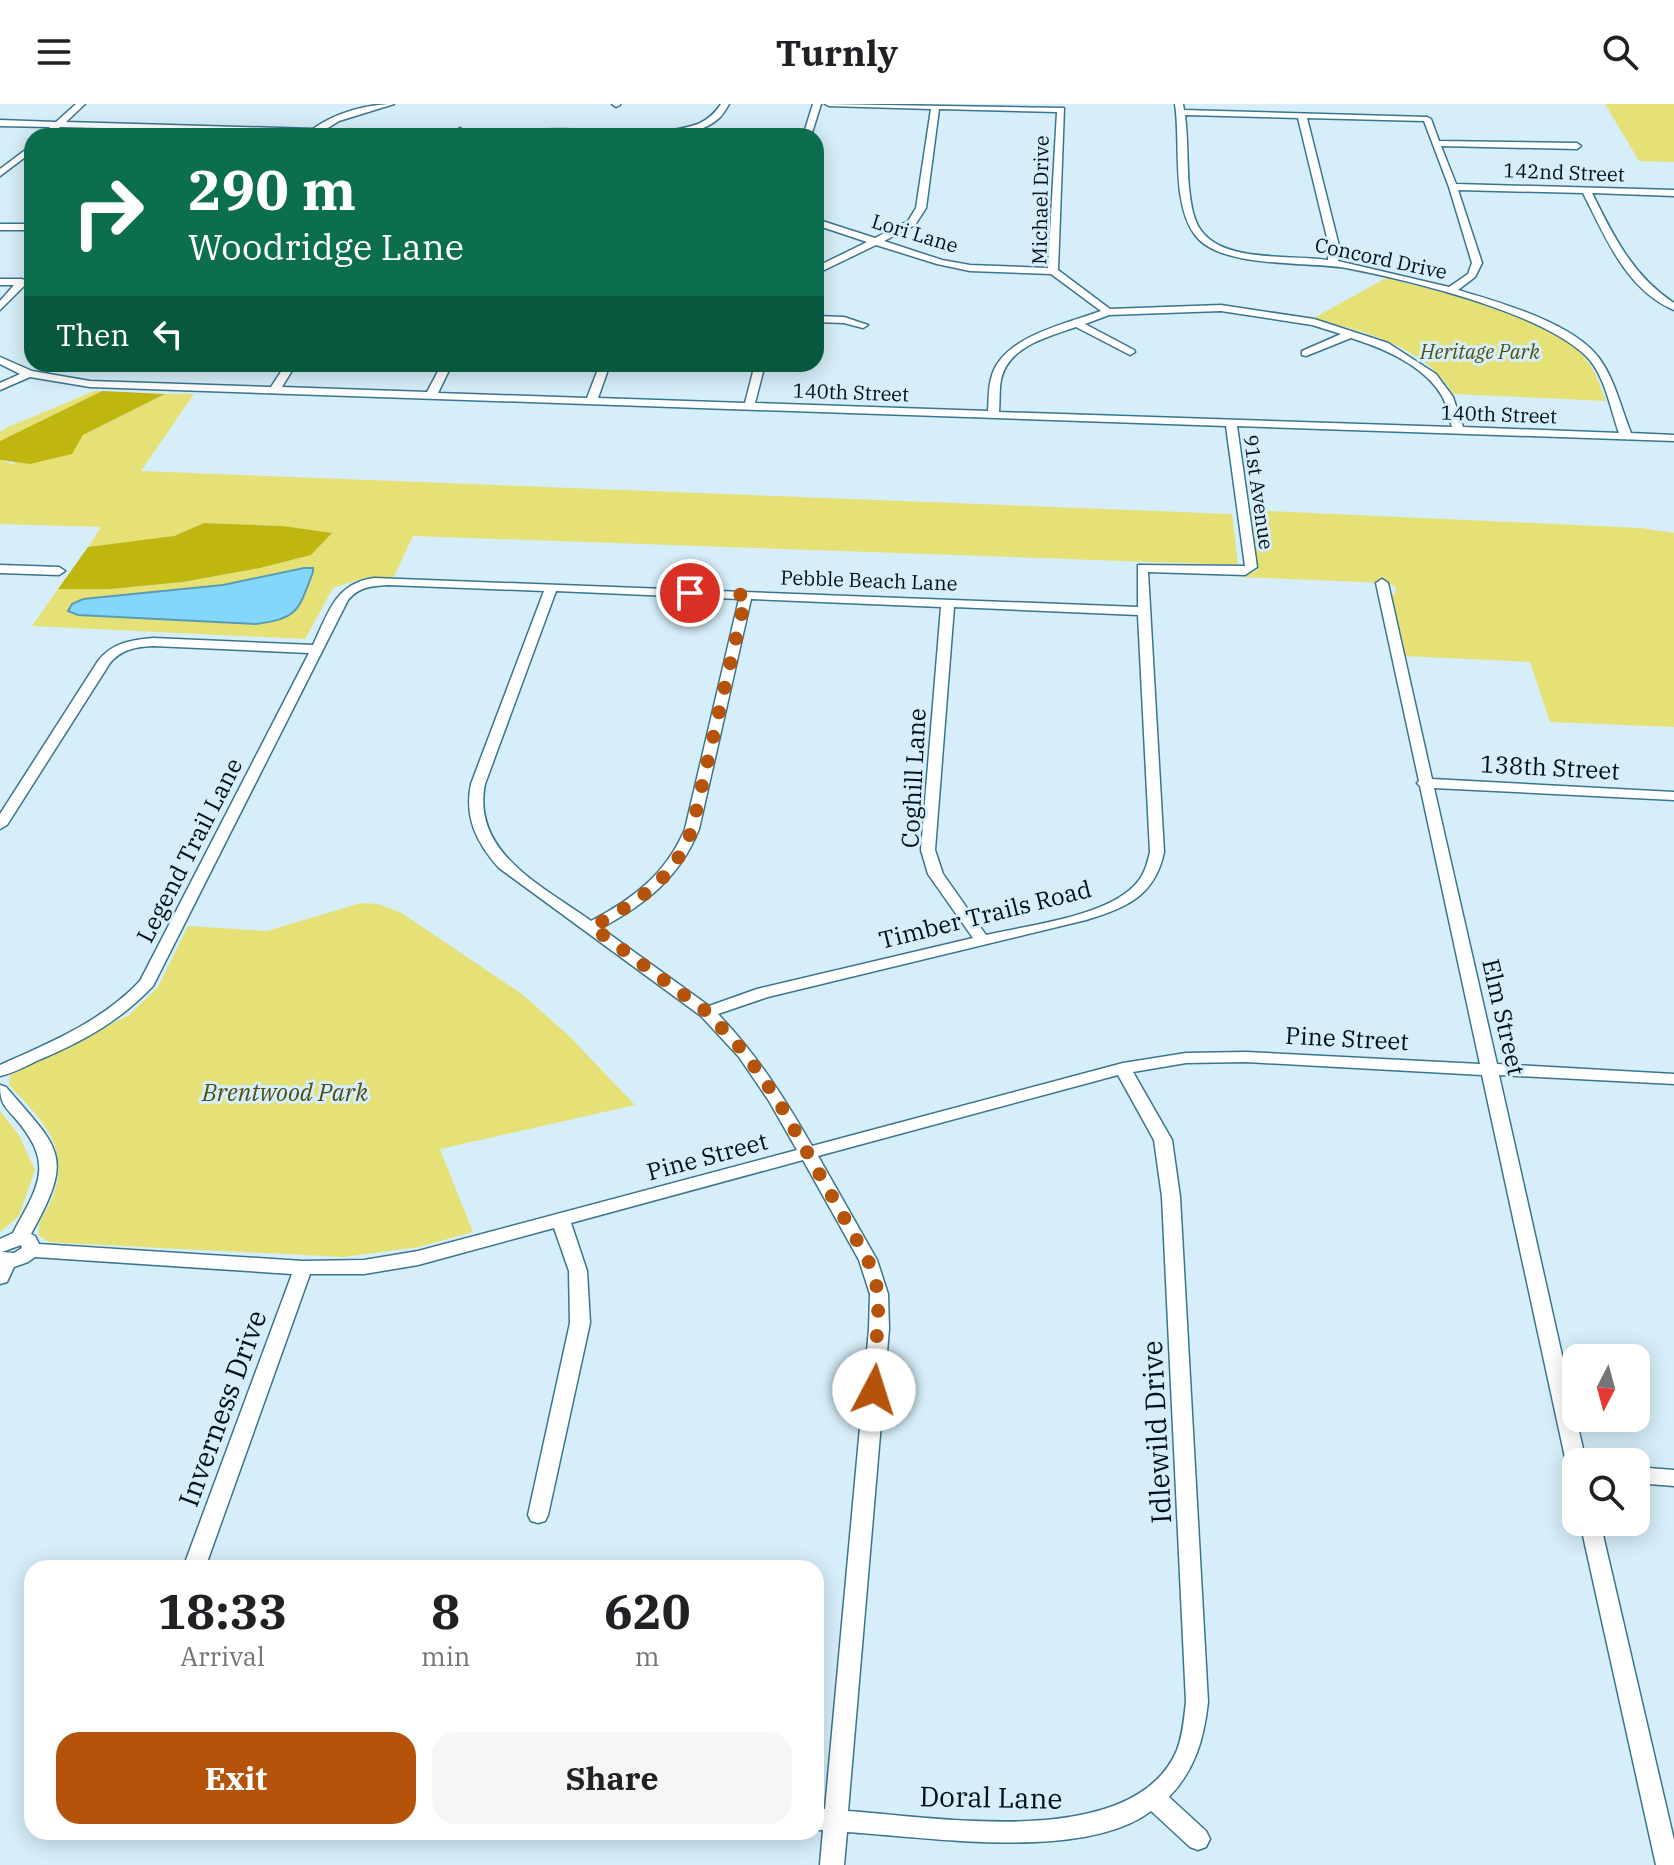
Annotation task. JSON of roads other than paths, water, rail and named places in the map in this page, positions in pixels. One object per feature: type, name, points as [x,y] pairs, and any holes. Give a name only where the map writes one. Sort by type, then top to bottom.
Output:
[{"type":"street","points":[[53,128],[81,104]]},
{"type":"street","points":[[327,128],[390,104]]},
{"type":"street","points":[[686,128],[714,119],[725,104]]},
{"type":"street","points":[[810,128],[817,104]]},
{"type":"street","points":[[824,267],[912,223],[921,208],[935,107],[829,104]]},
{"type":"street","name":"Michael Drive","points":[[935,107],[1061,110],[1053,271],[1108,312]]},
{"type":"street","points":[[1180,108],[1302,116],[1427,119],[1477,263],[1472,275],[1451,291]]},
{"type":"street","name":"Concord Drive","points":[[1180,108],[1188,208],[1198,233],[1223,248],[1250,255],[1333,262],[1451,291],[1543,323],[1591,355],[1626,436]]},
{"type":"street","points":[[1302,116],[1334,246],[1333,262]]},
{"type":"street","points":[[0,123],[203,128]]},
{"type":"street","points":[[1436,143],[1577,146]]},
{"type":"street","points":[[1,171],[24,154]]},
{"type":"street","name":"142nd Street","points":[[1453,187],[1674,193]]},
{"type":"street","points":[[1586,190],[1629,271],[1643,286],[1674,307]]},
{"type":"street","name":"Lori Lane","points":[[824,224],[940,262],[970,268],[1053,271]]},
{"type":"street","points":[[0,227],[24,227]]},
{"type":"street","points":[[0,282],[24,283]]},
{"type":"street","points":[[0,307],[24,286]]},
{"type":"street","points":[[993,415],[996,379],[1000,369],[1023,343],[1108,312],[1221,308],[1302,319],[1353,333],[1410,359],[1432,376],[1448,397],[1458,430]]},
{"type":"street","points":[[824,319],[863,325]]},
{"type":"street","points":[[1077,324],[1130,352]]},
{"type":"street","points":[[1306,353],[1353,333]]},
{"type":"street","name":"140th Street","points":[[0,360],[24,372]]},
{"type":"street","name":"140th Street","points":[[25,372],[90,384],[1674,438]]},
{"type":"street","points":[[274,391],[286,372]]},
{"type":"street","points":[[431,396],[443,372]]},
{"type":"street","points":[[591,401],[602,372]]},
{"type":"street","points":[[749,407],[758,372]]},
{"type":"street","points":[[0,387],[29,374]]},
{"type":"street","name":"91st Avenue","points":[[1142,568],[1245,571],[1251,567],[1231,423]]},
{"type":"street","name":"Timber Trails Road","points":[[707,1012],[763,993],[1116,906],[1138,892],[1155,868],[1157,852],[1142,568]]},
{"type":"street","points":[[0,569],[59,571]]},
{"type":"street","name":"Pebble Beach Lane","points":[[354,587],[388,581],[1143,611]]},
{"type":"street","name":"Elm Street","points":[[1382,583],[1573,1448]]},
{"type":"street","name":"Legend Trail Lane","points":[[0,1071],[103,1024],[132,1002],[147,983],[346,594],[354,587]]},
{"type":"street","points":[[551,588],[478,784],[474,807],[488,846],[504,865],[707,1012],[762,1075],[868,1260],[879,1294],[879,1329],[826,1820],[832,1865]]},
{"type":"street","points":[[592,927],[641,899],[669,872],[683,852],[692,829],[746,595]]},
{"type":"street","name":"Coghill Lane","points":[[948,603],[928,850],[936,874],[982,940]]},
{"type":"street","points":[[0,825],[115,650],[153,642],[318,649]]},
{"type":"street","name":"138th Street","points":[[1424,783],[1674,796]]},
{"type":"street","name":"Pine Street","points":[[25,1244],[303,1268],[364,1267],[418,1258],[561,1221],[1123,1068],[1186,1058],[1246,1057],[1674,1079]]},
{"type":"street","name":"Idlewild Drive","points":[[1123,1068],[1154,1122],[1167,1162],[1195,1641],[1197,1702],[1193,1733],[1183,1762],[1154,1794]]},
{"type":"street","points":[[0,1091],[46,1147],[49,1169],[25,1244],[2,1260]]},
{"type":"street","points":[[538,1515],[580,1323],[578,1271],[561,1221]]},
{"type":"street","name":"Inverness Drive","points":[[197,1560],[303,1268]]},
{"type":"street","points":[[1650,1476],[1674,1478]]},
{"type":"street","points":[[1593,1536],[1668,1865]]},
{"type":"street","points":[[1154,1794],[1198,1839]]},
{"type":"street","name":"Doral Lane","points":[[826,1820],[1031,1833],[1071,1830],[1127,1812],[1154,1794]]},
{"type":"water","points":[[313,568],[313,572],[300,604],[289,615],[270,622],[256,624],[78,615],[68,611],[72,604],[83,599],[223,585]]},
{"type":"park label","name":"Heritage Park","points":[[1480,351]]},
{"type":"park label","name":"Brentwood Park","points":[[285,1092]]}]
